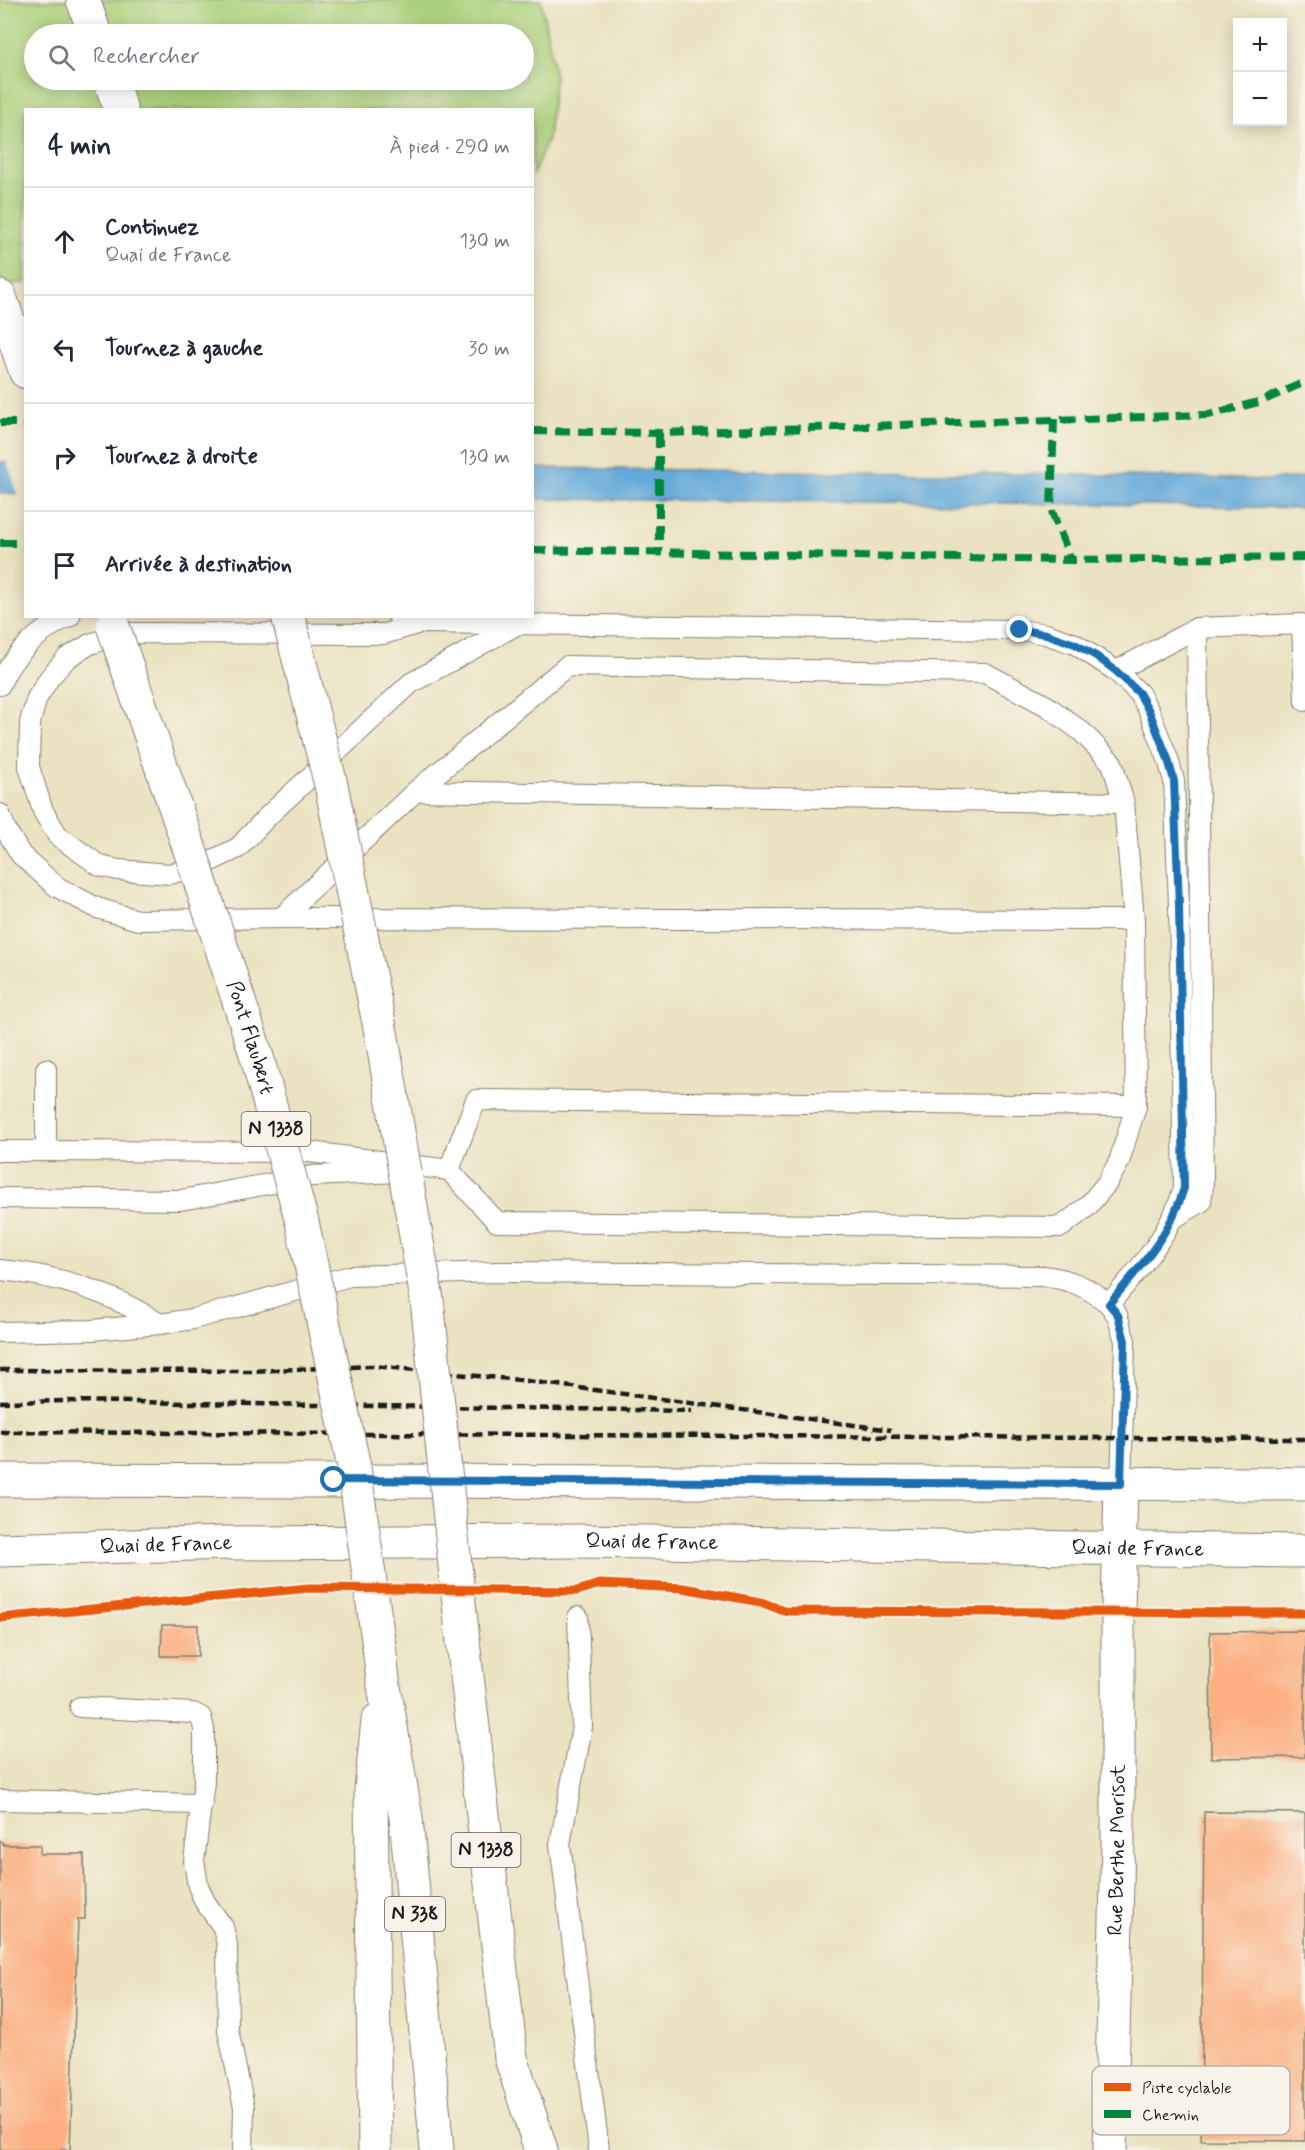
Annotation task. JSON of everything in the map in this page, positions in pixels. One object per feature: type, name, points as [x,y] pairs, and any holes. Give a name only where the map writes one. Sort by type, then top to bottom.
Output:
[{"type":"main road","points":[[83,0],[91,24]]},
{"type":"main road","points":[[114,90],[120,108]]},
{"type":"main road","points":[[0,297],[24,366]]},
{"type":"main road","name":"Pont Flaubert","points":[[110,618],[191,853],[249,1035],[302,1222],[354,1467],[383,1680]]},
{"type":"main road","name":"N 1338","points":[[289,618],[331,785],[382,1038],[427,1300],[511,2058],[541,2150]]},
{"type":"main road","points":[[0,1480],[1305,1484]]},
{"type":"main road","name":"Rue Berthe Morisot","points":[[1112,2066],[1118,1844],[1121,1484]]},
{"type":"main road","name":"Quai de France","points":[[0,1550],[226,1543],[569,1541],[1305,1551]]},
{"type":"main road","points":[[375,2150],[371,1789],[383,1680]]},
{"type":"main road","name":"N 338","points":[[383,1680],[406,1818],[437,2150]]},
{"type":"main road","name":"Rue Berthe Morisot","points":[[1110,2135],[1110,2150]]},
{"type":"lane","points":[[0,685],[15,659],[34,639],[66,618]]},
{"type":"lane","points":[[404,618],[420,623]]},
{"type":"lane","points":[[520,623],[411,683],[268,816],[238,848],[207,863],[170,874],[118,870],[100,866],[58,836],[43,811],[29,767],[30,722],[38,698],[50,677],[67,658],[90,644],[124,633],[384,634],[420,623],[520,623],[1020,630],[1046,634],[1075,644],[1116,671],[1139,693],[1160,735],[1174,781],[1179,905],[1184,1188],[1172,1219],[1156,1247],[1109,1304]]},
{"type":"lane","points":[[1116,671],[1197,628],[1302,624],[1305,701]]},
{"type":"lane","points":[[1172,1219],[1201,1202],[1203,1185],[1197,628]]},
{"type":"lane","points":[[0,1151],[310,1152],[449,1170],[497,1222],[1060,1227],[1088,1206],[1107,1183],[1119,1162],[1136,1106],[1134,920],[1124,803],[1112,763],[1082,732],[1047,706],[985,673],[567,666],[416,791],[281,918]]},
{"type":"lane","points":[[416,791],[1124,803]]},
{"type":"lane","points":[[0,814],[6,830],[21,855],[57,887],[97,908],[138,920],[281,918],[1134,920]]},
{"type":"lane","points":[[46,1069],[46,1151]]},
{"type":"lane","points":[[449,1170],[476,1100],[1136,1106]]},
{"type":"lane","points":[[0,1198],[181,1200],[312,1176],[449,1170]]},
{"type":"lane","points":[[0,1270],[63,1280],[138,1310],[160,1324]]},
{"type":"lane","points":[[0,1332],[92,1330],[193,1319],[350,1276],[500,1272],[1063,1278],[1081,1284],[1109,1304],[1118,1315],[1125,1341],[1121,1484]]},
{"type":"lane","points":[[578,1617],[582,1727],[560,1844],[599,2150]]},
{"type":"lane","points":[[80,1707],[193,1713],[201,1717],[204,1729],[202,1804],[194,1861],[198,1886],[205,1902],[223,1927],[226,1944],[228,2030],[244,2107],[243,2150]]},
{"type":"lane","points":[[0,1800],[202,1804]]},
{"type":"green space","points":[[0,0],[541,0],[555,76],[548,138],[534,173],[534,108],[24,108],[24,283],[0,283]]},
{"type":"water","points":[[0,462],[24,462],[24,494],[0,493]]},
{"type":"water","points":[[534,468],[1092,475],[1268,480],[1305,477],[1305,508],[534,499]]},
{"type":"pier","points":[[6,459],[24,459],[24,497],[19,497]]},
{"type":"building","points":[[162,1625],[198,1625],[198,1656],[161,1656]]},
{"type":"building","points":[[1305,1631],[1305,1757],[1211,1758],[1210,1632]]},
{"type":"building","points":[[1204,1812],[1305,1813],[1305,2141],[1201,2140],[1201,2135],[1290,2135],[1290,2066],[1202,2066]]},
{"type":"building","points":[[0,1840],[4,1845],[40,1845],[40,1854],[84,1854],[85,1919],[78,1919],[70,2150],[0,2150]]},
{"type":"railway","points":[[0,1370],[249,1371],[373,1366],[520,1380],[891,1430]]},
{"type":"railway","points":[[0,1402],[67,1401],[692,1411]]},
{"type":"railway","points":[[0,1432],[1305,1439]]},
{"type":"marked path","points":[[534,431],[659,433],[1208,415],[1262,401],[1305,382]]},
{"type":"marked path","points":[[1054,419],[1051,509],[1071,560]]},
{"type":"marked path","points":[[0,423],[24,423]]},
{"type":"marked path","points":[[659,433],[659,552]]},
{"type":"marked path","points":[[0,543],[24,543]]},
{"type":"marked path","points":[[534,550],[1071,560],[1305,557]]},
{"type":"cycle path","points":[[0,1618],[309,1588],[577,1591],[600,1584],[683,1588],[761,1602],[784,1611],[1305,1613]]},
{"type":"route","points":[[334,1480],[1121,1484],[1125,1341],[1118,1315],[1109,1304],[1156,1247],[1180,1204],[1184,1188],[1179,905],[1174,781],[1160,735],[1139,693],[1116,671],[1075,644],[1046,634],[1020,630]]}]
